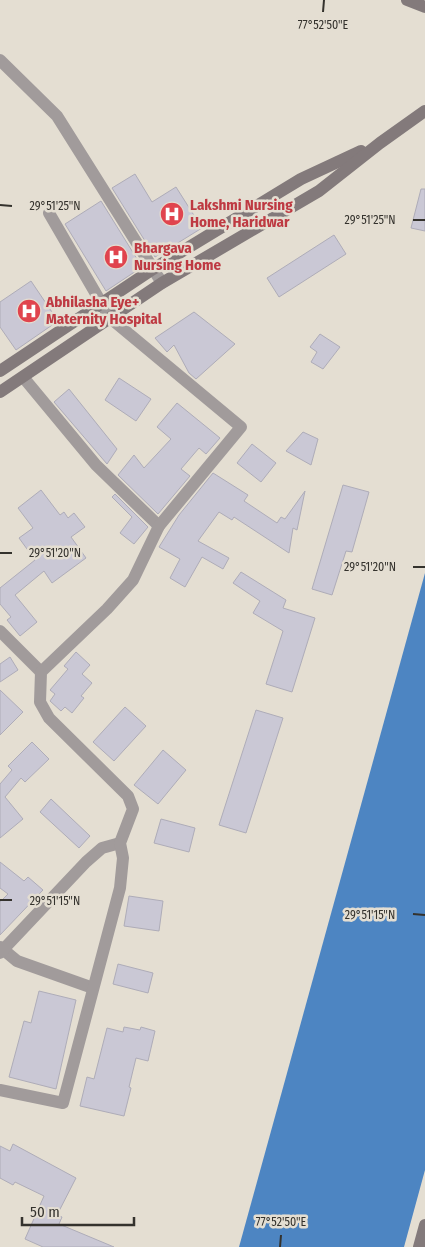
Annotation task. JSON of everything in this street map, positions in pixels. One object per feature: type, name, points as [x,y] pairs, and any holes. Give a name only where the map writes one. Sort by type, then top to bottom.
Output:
[{"type":"main road","points":[[407,0],[425,7]]},
{"type":"main road","points":[[0,392],[162,283],[318,191],[425,111]]},
{"type":"main road","points":[[0,371],[153,269],[301,179],[380,143]]},
{"type":"main road","points":[[419,1247],[425,1225]]},
{"type":"street","points":[[0,60],[57,116],[162,283]]},
{"type":"street","points":[[0,1090],[63,1103],[120,888],[123,858],[120,843],[133,809],[128,796],[48,718],[40,702],[41,672],[107,609],[133,580],[159,526],[241,427],[110,318],[49,213]]},
{"type":"street","points":[[23,377],[96,465],[159,526]]},
{"type":"street","points":[[0,631],[41,672]]},
{"type":"street","points":[[93,988],[17,961],[1,950],[86,862],[102,848],[120,843]]},
{"type":"water","points":[[425,573],[425,1170],[404,1247],[239,1247]]},
{"type":"building","points":[[135,174],[152,202],[176,187],[202,228],[155,257],[112,188]]},
{"type":"building","points":[[421,189],[425,189],[425,231],[411,228]]},
{"type":"building","points":[[101,201],[142,267],[106,291],[65,224]]},
{"type":"building","points":[[334,235],[346,254],[279,297],[267,278]]},
{"type":"building","points":[[31,281],[58,321],[16,350],[0,327],[0,302]]},
{"type":"building","points":[[194,312],[235,344],[196,379],[189,373],[174,345],[167,352],[155,338]]},
{"type":"building","points":[[320,334],[340,347],[323,369],[311,362],[317,352],[310,347]]},
{"type":"building","points":[[119,378],[151,399],[136,421],[105,400]]},
{"type":"building","points":[[69,389],[117,449],[107,464],[54,402]]},
{"type":"building","points":[[177,403],[220,438],[206,454],[199,448],[181,469],[190,476],[158,514],[118,475],[134,455],[144,468],[171,439],[157,427]]},
{"type":"building","points":[[303,432],[318,439],[311,465],[286,451]]},
{"type":"building","points":[[252,444],[276,463],[261,482],[237,463]]},
{"type":"building","points":[[213,473],[248,495],[244,501],[277,523],[281,517],[285,519],[305,491],[297,530],[293,528],[289,553],[234,517],[232,520],[219,512],[198,541],[229,558],[223,569],[202,557],[185,587],[170,578],[180,559],[159,547],[179,515]]},
{"type":"building","points":[[343,485],[369,492],[352,552],[346,551],[332,595],[312,589]]},
{"type":"building","points":[[41,490],[60,515],[64,512],[68,518],[74,513],[85,527],[71,537],[86,558],[52,583],[44,571],[15,595],[37,622],[20,636],[7,620],[11,617],[0,604],[0,588],[35,560],[19,538],[33,528],[18,508]]},
{"type":"building","points":[[115,494],[148,527],[134,544],[120,533],[132,517],[112,497]]},
{"type":"building","points":[[241,572],[286,600],[283,608],[315,618],[292,692],[266,684],[283,631],[253,613],[260,601],[233,583]]},
{"type":"building","points":[[76,652],[90,665],[82,674],[92,683],[81,696],[84,698],[72,713],[65,707],[61,711],[50,701],[55,694],[50,690],[68,669],[64,666]]},
{"type":"building","points":[[10,657],[18,670],[0,682],[0,664]]},
{"type":"building","points":[[0,690],[23,712],[0,735]]},
{"type":"building","points":[[125,707],[146,726],[114,761],[93,742]]},
{"type":"building","points":[[256,710],[283,718],[246,833],[219,825]]},
{"type":"building","points":[[32,742],[49,759],[25,782],[21,778],[5,797],[23,819],[0,838],[0,784],[12,770],[8,766]]},
{"type":"building","points":[[163,750],[186,770],[158,804],[134,785]]},
{"type":"building","points":[[51,799],[90,836],[79,848],[40,812]]},
{"type":"building","points":[[161,819],[195,828],[189,852],[154,843]]},
{"type":"building","points":[[0,862],[24,881],[28,877],[43,890],[0,935],[0,902],[8,894],[0,888]]},
{"type":"building","points":[[129,896],[163,901],[159,931],[124,926]]},
{"type":"building","points":[[118,964],[153,973],[148,993],[113,984]]},
{"type":"building","points":[[39,991],[76,1000],[56,1089],[9,1077],[24,1021],[31,1023]]},
{"type":"building","points":[[124,1027],[140,1030],[141,1027],[155,1031],[148,1061],[136,1058],[124,1116],[80,1106],[87,1077],[94,1079],[107,1028],[123,1032]]},
{"type":"building","points":[[13,1144],[76,1178],[57,1215],[62,1217],[59,1224],[114,1247],[43,1247],[25,1239],[44,1196],[15,1182],[13,1185],[0,1178],[0,1146],[10,1151]]},
{"type":"place","name":"Lakshmi Nursing Home, Haridwar","points":[[172,214]]},
{"type":"place","name":"Bhargava Nursing Home","points":[[116,257]]},
{"type":"place","name":"Abhilasha Eye+ Maternity Hospital","points":[[29,311]]}]
